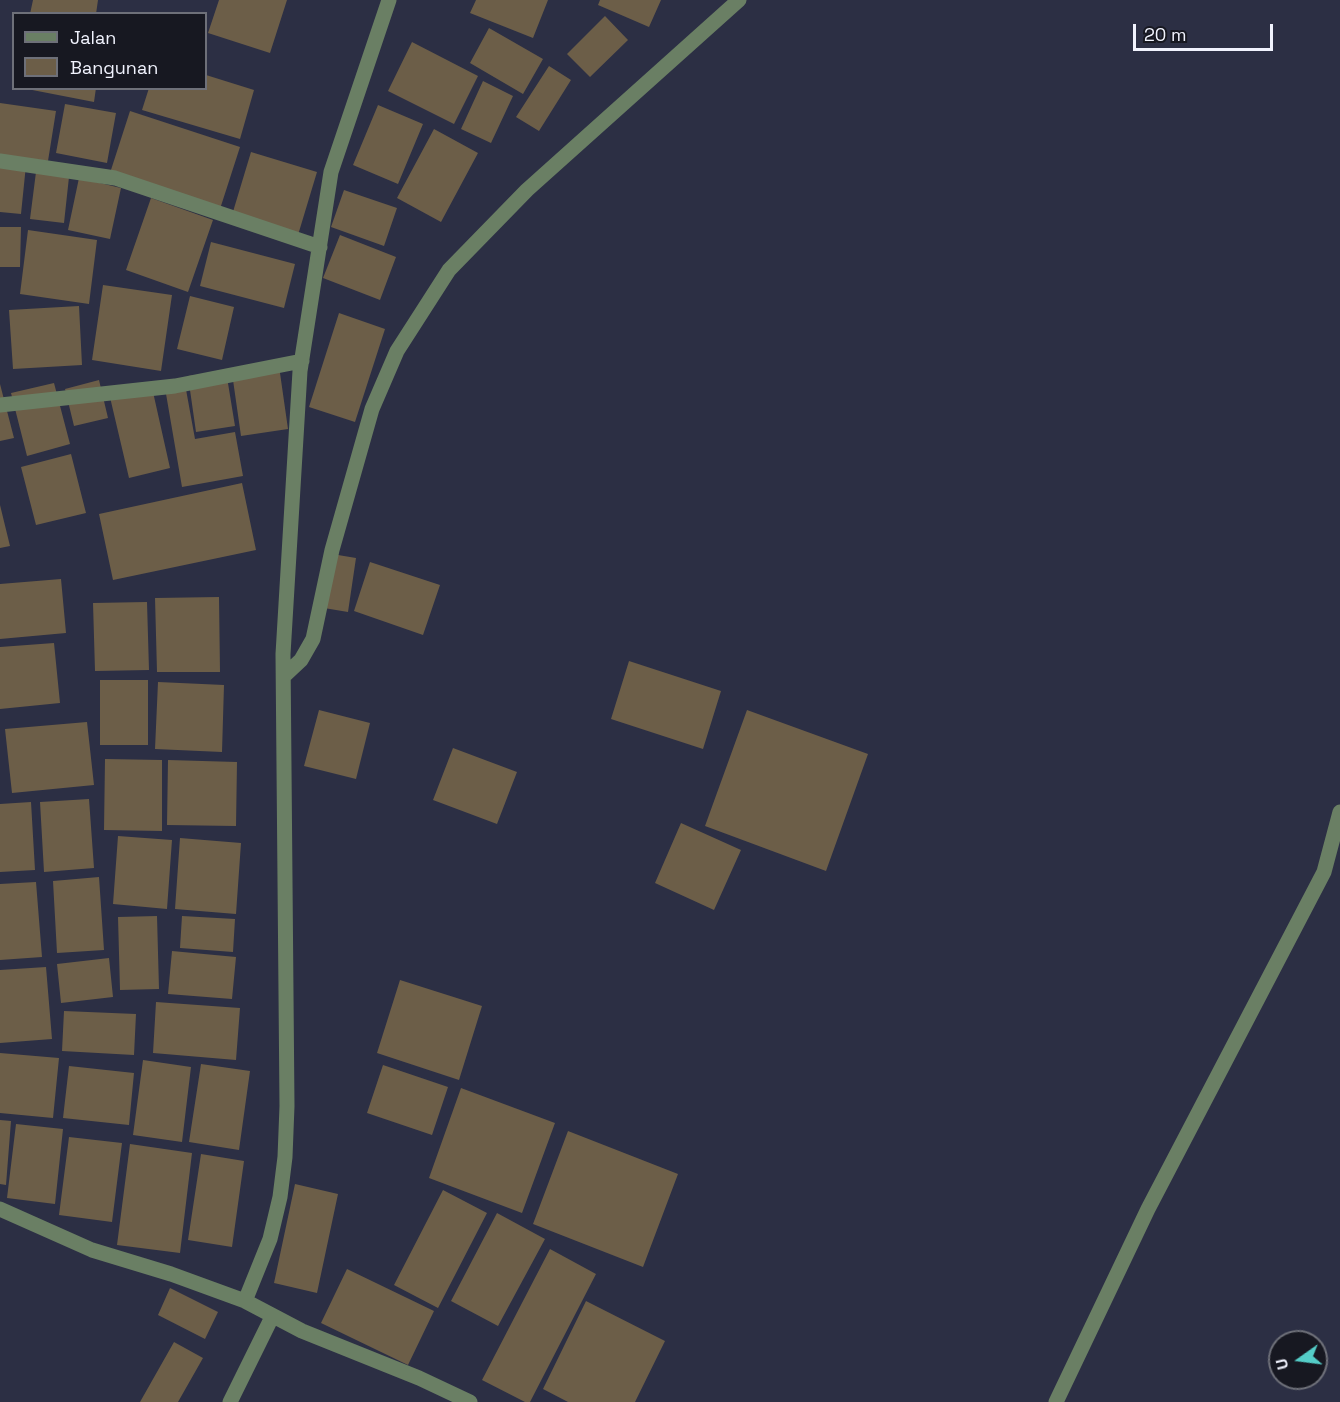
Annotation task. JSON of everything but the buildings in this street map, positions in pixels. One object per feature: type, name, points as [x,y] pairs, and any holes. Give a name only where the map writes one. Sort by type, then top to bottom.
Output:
[{"type":"street","points":[[245,1301],[270,1239],[280,1197],[285,1157],[287,1106],[285,675],[283,654],[302,362],[331,172],[389,0]]},
{"type":"street","points":[[285,675],[300,660],[314,639],[332,550],[372,409],[397,351],[449,270],[528,190],[739,0]]},
{"type":"street","points":[[0,161],[115,178],[320,247]]},
{"type":"street","points":[[0,405],[175,386],[302,362]]},
{"type":"street","points":[[1056,1402],[1148,1209],[1324,872],[1340,812]]},
{"type":"street","points":[[0,1209],[92,1250],[171,1274],[245,1301],[272,1317],[470,1402]]},
{"type":"street","points":[[230,1402],[272,1317]]}]
